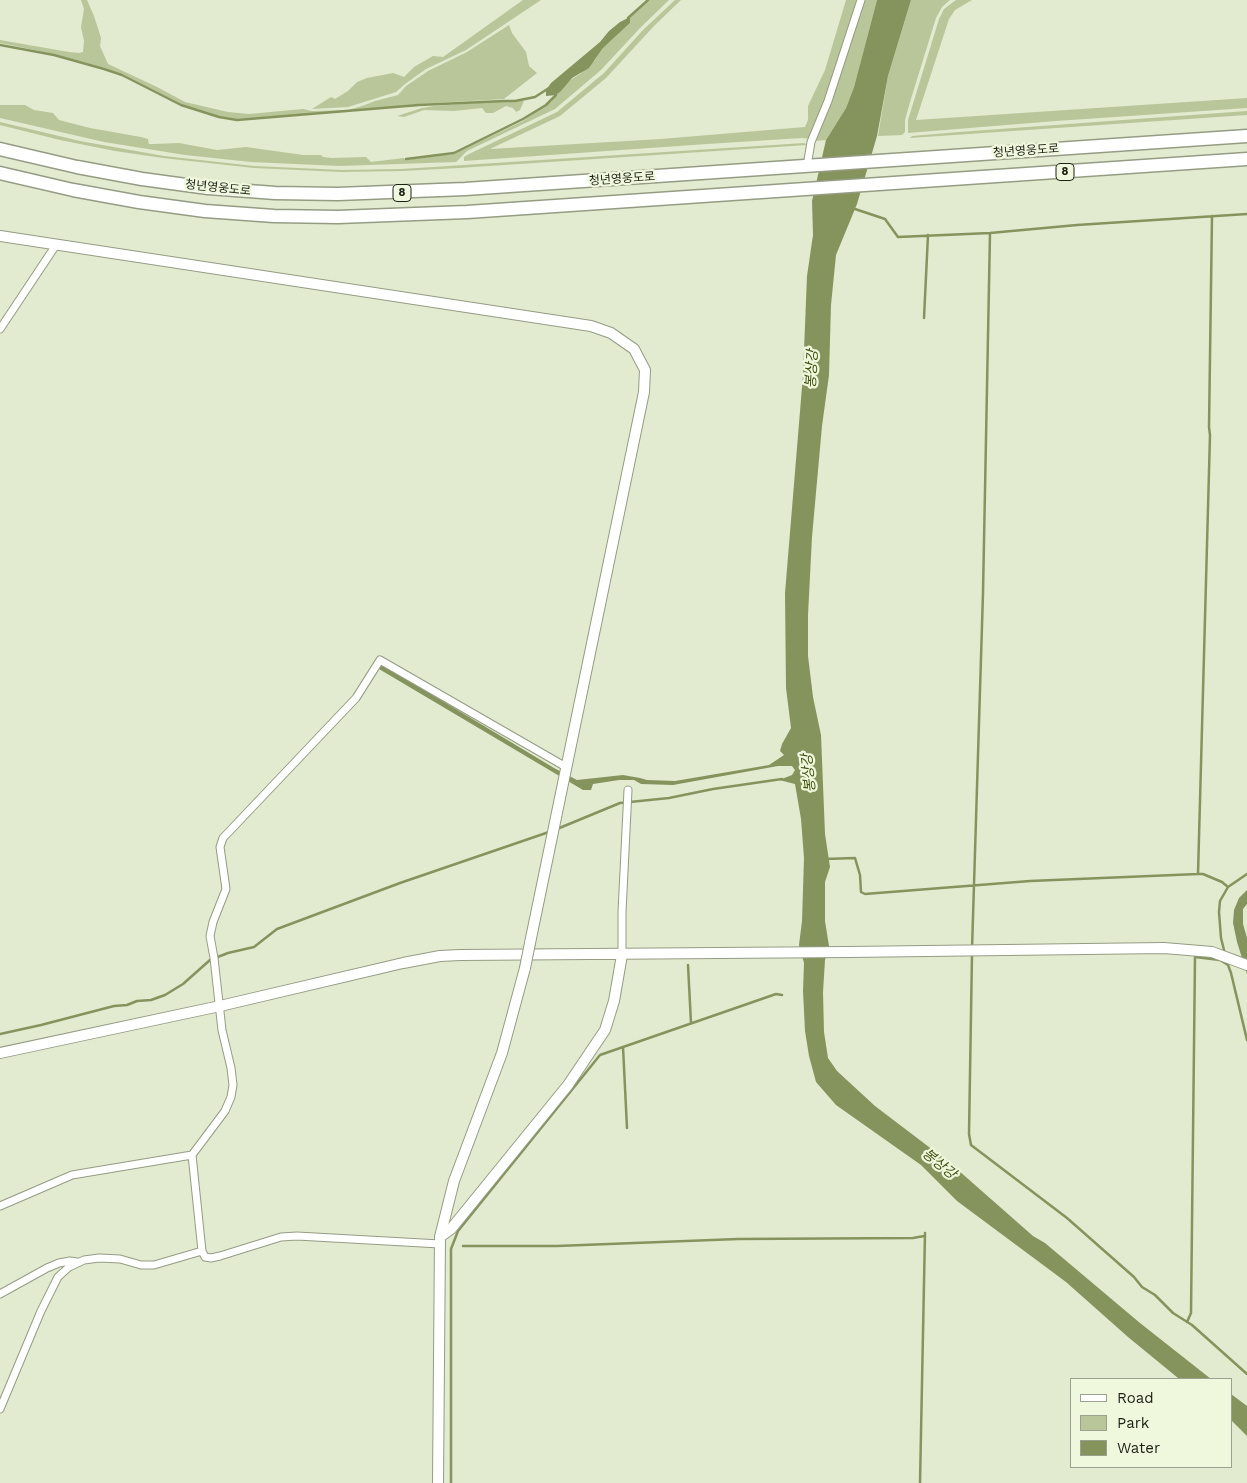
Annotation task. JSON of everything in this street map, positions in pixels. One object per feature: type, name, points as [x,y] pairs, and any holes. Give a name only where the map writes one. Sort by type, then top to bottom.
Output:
[{"type":"highway","name":"청년영웅도로","points":[[0,149],[77,167],[142,179],[208,188],[275,193],[400,193],[1247,136]]},
{"type":"highway","name":"청년영웅도로","points":[[0,173],[72,190],[139,202],[206,210],[274,216],[401,216],[884,185],[1247,159]]},
{"type":"main road","points":[[0,236],[591,326],[611,333],[634,349],[645,370],[644,392],[525,968],[502,1053],[454,1181],[440,1240],[438,1483]]},
{"type":"main road","points":[[0,1053],[440,956],[1164,948],[1212,952],[1243,963]]},
{"type":"main road","points":[[440,1240],[568,1085],[604,1030],[614,1001],[614,955]]},
{"type":"street","points":[[807,166],[811,142],[828,101],[861,0]]},
{"type":"street","points":[[0,330],[56,245]]},
{"type":"street","points":[[440,1240],[297,1236],[268,1240],[211,1258],[205,1257],[202,1252],[192,1155],[225,1111],[233,1085],[222,1030],[210,936],[213,922],[226,889],[225,873],[220,858],[220,847],[223,838],[356,698],[380,660],[566,769]]},
{"type":"street","points":[[614,955],[622,912],[628,790]]},
{"type":"street","points":[[0,1206],[72,1175],[192,1155]]},
{"type":"street","points":[[0,1409],[41,1311],[58,1277],[70,1267],[84,1260],[106,1259],[120,1259],[141,1265],[154,1265],[202,1252]]},
{"type":"street","points":[[0,1294],[30,1276],[53,1266],[70,1261],[79,1262]]},
{"type":"green space","points":[[81,0],[87,0],[94,16],[101,38],[100,46],[108,64],[185,102],[228,112],[249,114],[303,109],[312,111],[348,110],[398,95],[406,86],[428,71],[467,52],[509,25],[512,33],[526,52],[529,66],[537,73],[504,99],[237,119],[219,116],[181,104],[123,74],[105,68],[54,54],[0,43],[0,40],[69,52],[83,52],[84,41],[81,27],[84,9]]},
{"type":"green space","points":[[523,0],[541,0],[466,50],[426,69],[396,92],[348,107],[312,109],[331,97],[335,99],[348,91],[357,82],[367,78],[393,73],[404,77],[414,67],[433,56],[443,57]]},
{"type":"green space","points":[[649,0],[669,0],[601,70],[555,109],[467,151],[456,162],[340,166],[251,162],[185,155],[104,142],[0,118],[0,105],[25,105],[34,110],[53,113],[59,120],[148,139],[149,144],[179,143],[217,150],[246,147],[303,155],[321,155],[332,158],[366,157],[371,162],[454,154],[523,121],[551,102],[567,82],[580,74],[595,60],[603,48],[630,23],[630,17]]},
{"type":"green space","points":[[675,0],[681,0],[606,78],[560,116],[490,149],[661,139],[805,127],[808,120],[808,106],[825,70],[846,0],[859,0],[827,101],[811,139],[707,144],[464,161],[464,157],[469,154],[557,112],[604,73],[643,30]]},
{"type":"green space","points":[[863,0],[877,0],[854,87],[846,108],[826,140],[816,141]]},
{"type":"green space","points":[[911,0],[950,0],[942,7],[936,18],[905,120],[905,132],[902,135],[878,136],[888,76]]},
{"type":"green space","points":[[956,0],[972,0],[955,10],[949,19],[916,120],[1247,98],[1247,108],[908,133],[908,120],[939,19],[944,9]]},
{"type":"green space","points":[[524,101],[520,110],[516,112],[513,108],[506,106],[493,113],[486,113],[482,108],[454,111],[424,110],[404,117],[397,116],[434,106]]},
{"type":"green space","points":[[1247,111],[1247,115],[910,138],[912,136],[959,132]]},
{"type":"green space","points":[[0,122],[80,141],[164,156],[254,166],[342,170],[402,169],[804,143],[807,145],[459,168],[342,172],[254,168],[115,151],[0,125]]},
{"type":"water","name":"봉상강","points":[[877,0],[911,0],[888,76],[877,136],[857,204],[836,255],[831,305],[829,375],[822,426],[812,537],[808,656],[813,697],[821,735],[825,834],[830,867],[825,882],[825,921],[829,946],[825,960],[823,992],[824,1032],[828,1058],[837,1071],[875,1106],[950,1163],[1033,1236],[1045,1243],[1140,1323],[1210,1378],[1178,1378],[1066,1282],[957,1201],[921,1165],[836,1105],[816,1082],[805,1031],[804,963],[799,945],[802,921],[804,858],[801,819],[795,784],[779,780],[792,775],[795,770],[792,766],[778,766],[673,785],[641,784],[634,780],[619,780],[593,784],[591,790],[583,790],[379,669],[381,664],[577,780],[623,775],[647,780],[675,781],[769,765],[784,755],[780,751],[791,728],[786,688],[785,593],[803,375],[807,276],[813,235],[812,201],[826,140],[846,108],[854,87]]},
{"type":"water","points":[[630,17],[630,23],[603,48],[589,68],[572,78],[556,95],[546,96],[546,90],[551,83],[600,42],[609,31]]},
{"type":"water","points":[[1247,890],[1247,904],[1243,909],[1243,924],[1247,938],[1247,974],[1233,923],[1234,910],[1239,898]]},
{"type":"water","points":[[1232,1395],[1247,1406],[1247,1436],[1232,1421]]},
{"type":"waterway","points":[[628,18],[648,0]]},
{"type":"waterway","points":[[0,45],[54,55],[104,69],[122,75],[181,105],[219,117],[237,120],[419,105],[515,101],[535,97],[549,88]]},
{"type":"waterway","points":[[406,159],[454,153],[523,119],[546,105],[556,95]]},
{"type":"waterway","points":[[852,208],[885,219],[898,237],[990,233],[1077,225],[1247,214]]},
{"type":"waterway","points":[[1198,874],[1210,435],[1212,216]]},
{"type":"waterway","points":[[972,949],[983,593],[990,233]]},
{"type":"waterway","points":[[924,318],[928,235]]},
{"type":"waterway","points":[[557,829],[620,803],[669,798],[713,789],[782,779]]},
{"type":"waterway","points":[[0,1034],[114,1006],[151,1000],[165,995],[183,984],[210,960],[228,953],[254,947],[277,929],[400,883],[549,832]]},
{"type":"waterway","points":[[825,859],[855,858],[860,875],[861,892],[865,894],[1030,881],[1198,874],[1203,874],[1222,882],[1228,887]]},
{"type":"waterway","points":[[1225,954],[1221,938],[1220,901],[1228,887],[1247,874]]},
{"type":"waterway","points":[[972,954],[969,1134],[971,1145],[1067,1218],[1134,1277],[1142,1287],[1155,1295],[1173,1313],[1192,1325],[1247,1374]]},
{"type":"waterway","points":[[1187,1322],[1191,1313],[1195,957],[1220,960],[1228,965],[1247,1040]]},
{"type":"waterway","points":[[688,965],[691,1023]]},
{"type":"waterway","points":[[451,1483],[451,1249],[458,1231],[600,1055],[776,994],[782,995]]},
{"type":"waterway","points":[[623,1047],[627,1128]]},
{"type":"waterway","points":[[920,1483],[925,1233]]},
{"type":"waterway","points":[[463,1246],[557,1246],[738,1239],[913,1238],[924,1236]]}]
